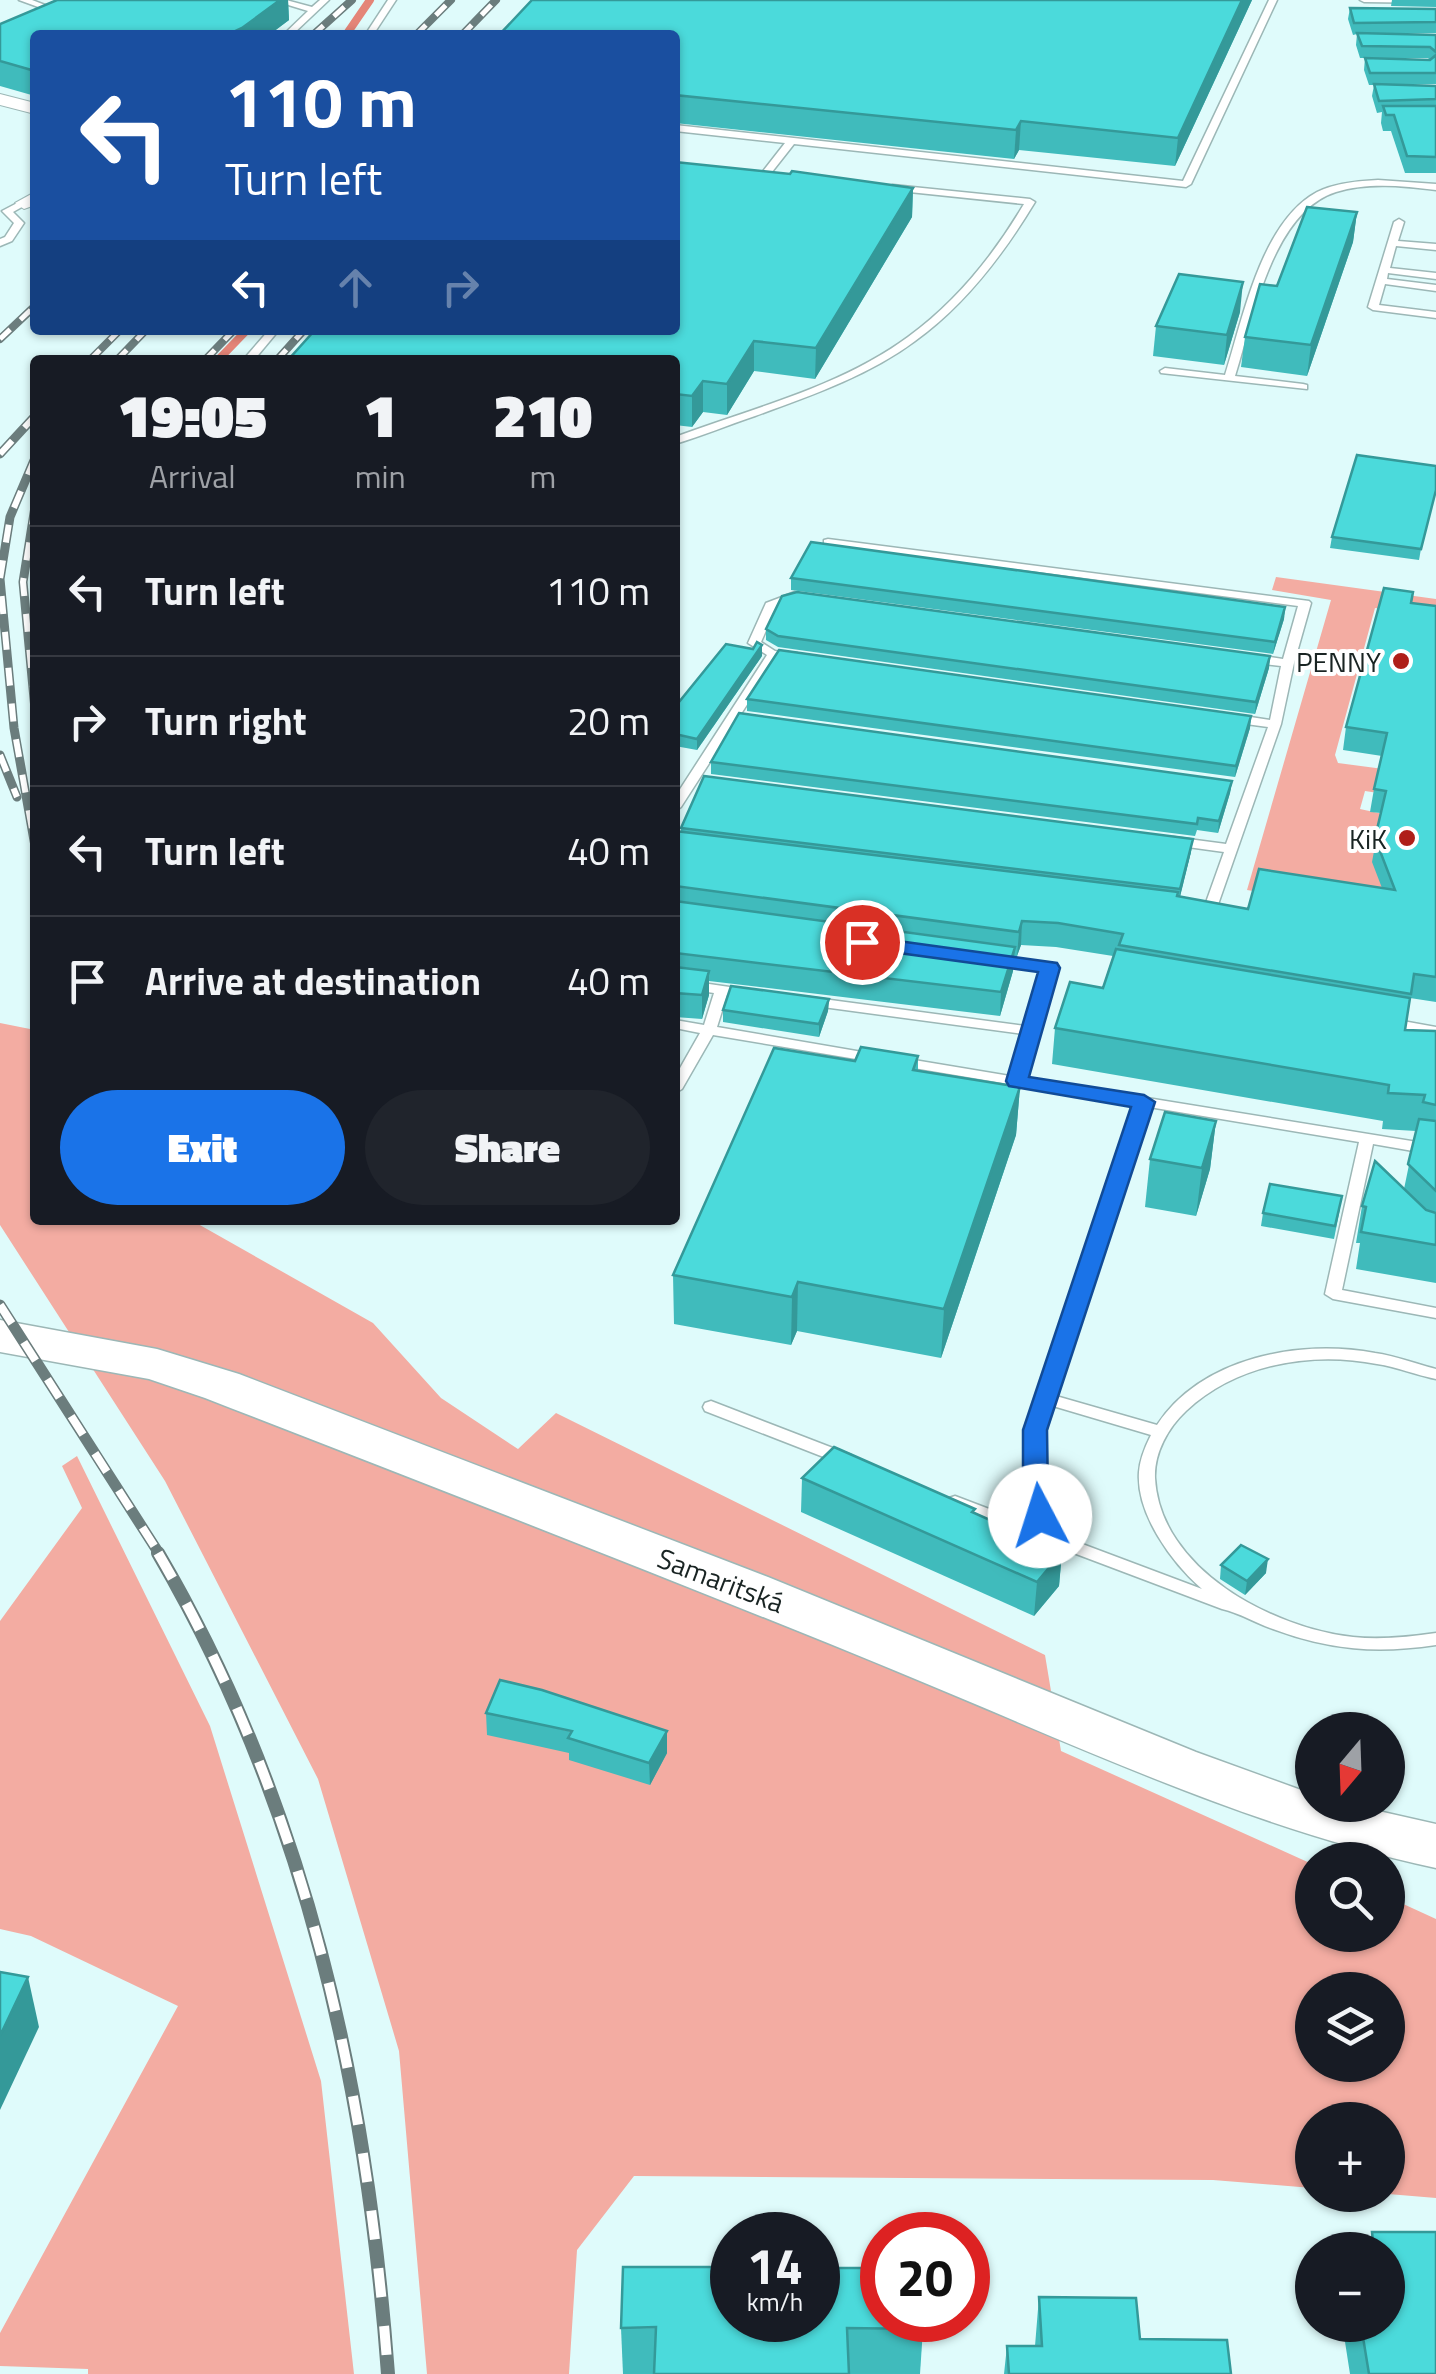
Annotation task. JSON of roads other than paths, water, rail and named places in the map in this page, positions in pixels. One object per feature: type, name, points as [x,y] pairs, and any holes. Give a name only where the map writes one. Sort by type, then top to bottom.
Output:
[{"type":"main road","name":"Samaritská","points":[[0,1336],[106,1354],[222,1386],[812,1616],[1203,1774],[1352,1828],[1436,1846]]},
{"type":"street","points":[[0,98],[30,107]]},
{"type":"lane","points":[[22,0],[42,15]]},
{"type":"lane","points":[[276,0],[314,10]]},
{"type":"lane","points":[[292,30],[326,0]]},
{"type":"lane","points":[[372,30],[392,0]]},
{"type":"lane","points":[[680,129],[1186,184],[1273,0]]},
{"type":"lane","points":[[1364,0],[1436,1]]},
{"type":"lane","points":[[765,175],[791,140]]},
{"type":"lane","points":[[750,174],[784,177]]},
{"type":"lane","points":[[1229,378],[1280,234],[1316,196],[1362,183],[1436,187]]},
{"type":"lane","points":[[680,440],[857,370],[907,342],[956,298],[1012,234],[1030,202],[878,187]]},
{"type":"lane","points":[[0,196],[29,200]]},
{"type":"lane","points":[[0,243],[9,238],[19,223],[7,211],[29,200]]},
{"type":"lane","points":[[1399,222],[1372,308],[1436,315]]},
{"type":"lane","points":[[1393,242],[1436,248]]},
{"type":"lane","points":[[1382,275],[1436,276]]},
{"type":"lane","points":[[1382,275],[1436,288]]},
{"type":"lane","points":[[252,355],[270,335]]},
{"type":"lane","points":[[1165,371],[1303,387]]},
{"type":"lane","points":[[828,542],[1305,603],[1276,724],[1208,912],[1189,910]]},
{"type":"lane","points":[[812,659],[774,654],[754,643],[772,603],[797,596],[817,598]]},
{"type":"lane","points":[[680,800],[774,654]]},
{"type":"lane","points":[[1229,655],[1288,663]]},
{"type":"lane","points":[[1218,716],[1276,724]]},
{"type":"lane","points":[[733,717],[752,720]]},
{"type":"lane","points":[[693,780],[712,782]]},
{"type":"lane","points":[[1234,786],[1253,788]]},
{"type":"lane","points":[[1154,839],[1231,849]]},
{"type":"lane","points":[[971,957],[1050,968],[1016,1081]]},
{"type":"lane","points":[[680,984],[760,995]]},
{"type":"lane","points":[[680,1072],[709,1030],[722,990]]},
{"type":"lane","points":[[799,1000],[1031,1031]]},
{"type":"lane","points":[[1378,1021],[1436,1030]]},
{"type":"lane","points":[[680,1025],[1436,1150]]},
{"type":"lane","points":[[1045,1536],[1036,1495],[1035,1430],[1144,1102]]},
{"type":"lane","points":[[1367,1138],[1333,1294],[1436,1312]]},
{"type":"lane","points":[[1359,1173],[1373,1186]]},
{"type":"lane","points":[[1256,1616],[1198,1577],[1160,1529],[1146,1478],[1158,1431],[1191,1394],[1241,1367],[1303,1355],[1370,1357],[1436,1374]]},
{"type":"lane","points":[[1047,1399],[1158,1431]]},
{"type":"lane","points":[[712,1407],[860,1465]]},
{"type":"lane","points":[[934,1494],[1320,1638],[1389,1645],[1436,1639]]},
{"type":"waterway","points":[[349,30],[370,0]]},
{"type":"waterway","points":[[223,355],[242,335]]},
{"type":"railway","points":[[319,30],[352,0]]},
{"type":"railway","points":[[421,30],[451,0]]},
{"type":"railway","points":[[467,30],[496,0]]},
{"type":"railway","points":[[0,339],[30,311]]},
{"type":"railway","points":[[95,355],[115,335]]},
{"type":"railway","points":[[122,355],[141,335]]},
{"type":"railway","points":[[210,355],[229,335]]},
{"type":"railway","points":[[282,355],[300,335]]},
{"type":"railway","points":[[0,454],[30,421]]},
{"type":"railway","points":[[30,470],[10,517],[0,579],[14,728],[30,818]]},
{"type":"railway","points":[[30,538],[23,582],[30,656]]},
{"type":"railway","points":[[0,755],[17,797]]},
{"type":"railway","points":[[0,1305],[160,1555]]},
{"type":"railway","points":[[158,1553],[209,1649],[253,1747],[290,1847],[320,1950],[345,2054],[364,2160],[388,2374]]},
{"type":"place","name":"PENNY","points":[[1401,661]]},
{"type":"place","name":"KiK","points":[[1407,838]]}]
